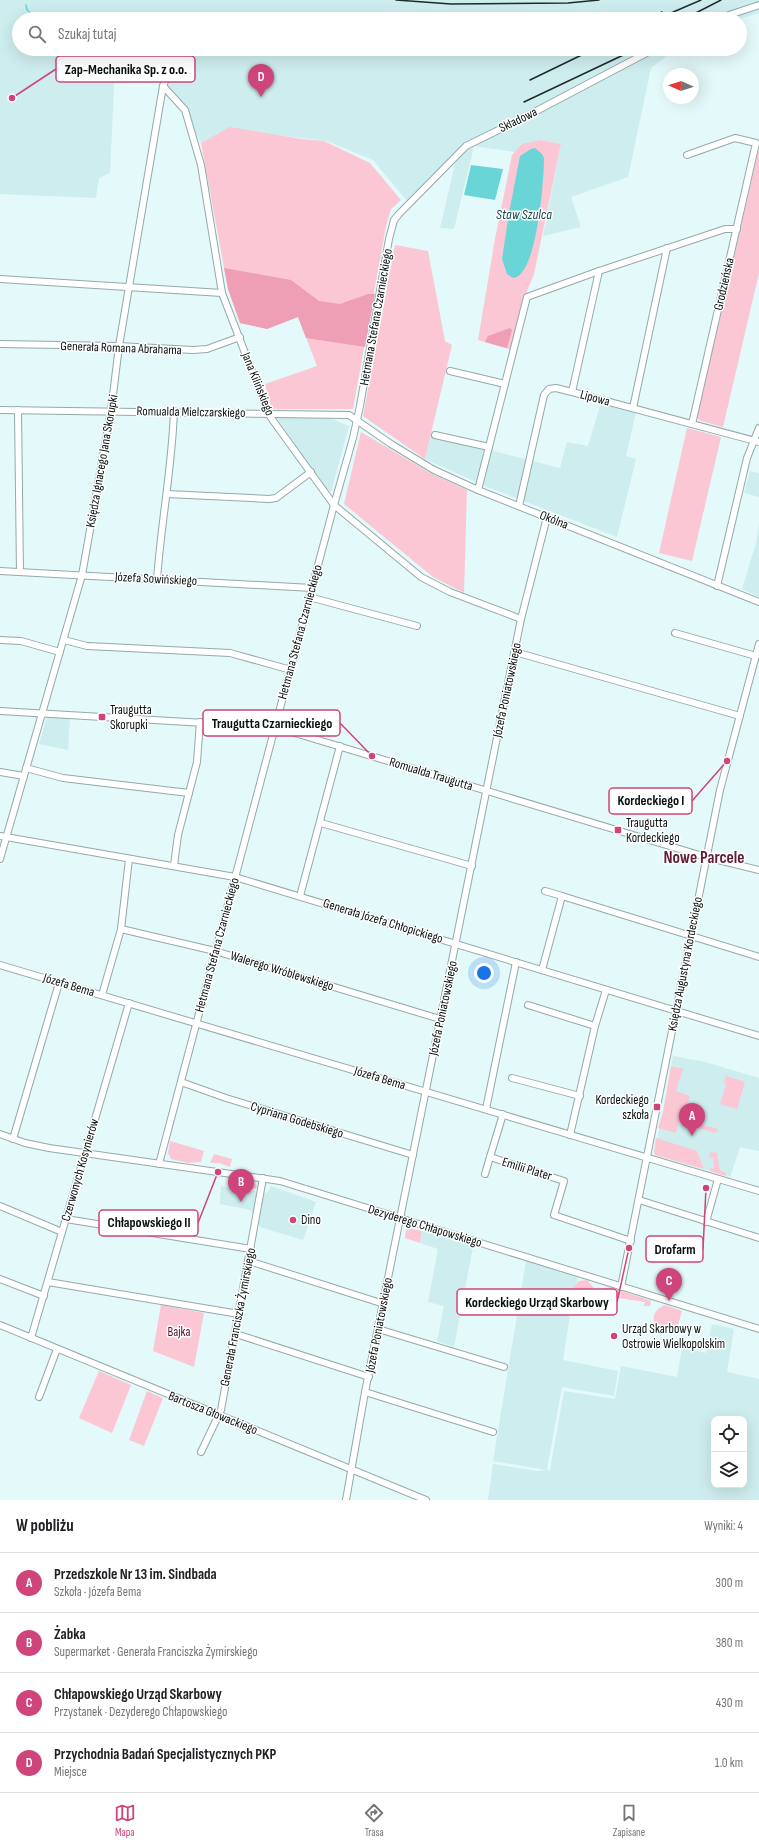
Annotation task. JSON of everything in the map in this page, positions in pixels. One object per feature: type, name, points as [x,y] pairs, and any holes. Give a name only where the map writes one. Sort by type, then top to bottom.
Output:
[{"type":"street","points":[[738,12],[759,5]]},
{"type":"street","name":"Składowa","points":[[399,214],[466,146],[523,118],[641,56]]},
{"type":"street","name":"Księdza Ignacego Jana Skorupki","points":[[0,859],[3,837],[24,776],[43,713],[82,575],[111,412],[120,346],[162,86],[176,57]]},
{"type":"street","name":"Jana Kilińskiego","points":[[162,86],[185,110],[201,165],[222,293],[268,413],[334,505],[421,577],[434,585],[521,619]]},
{"type":"street","name":"Grodzieńska","points":[[687,155],[735,138],[756,143],[692,424]]},
{"type":"street","name":"Hetmana Stefana Czarnieckiego","points":[[159,1164],[357,420],[389,239],[394,220],[399,214]]},
{"type":"street","points":[[478,490],[527,297],[599,271],[725,229],[737,229]]},
{"type":"street","points":[[633,408],[667,248]]},
{"type":"street","points":[[572,392],[599,271]]},
{"type":"street","points":[[0,279],[222,293]]},
{"type":"street","name":"Generała Romana Abrahama","points":[[0,344],[120,346],[193,350],[208,349],[240,337]]},
{"type":"street","points":[[450,371],[505,384]]},
{"type":"street","name":"Lipowa","points":[[519,506],[544,395],[549,389],[556,388],[572,392],[756,441]]},
{"type":"street","name":"Romualda Mielczarskiego","points":[[0,410],[343,414],[349,415],[357,420]]},
{"type":"street","points":[[18,410],[20,572]]},
{"type":"street","points":[[157,580],[160,538],[172,453],[174,411]]},
{"type":"street","name":"Okólna","points":[[357,420],[391,444],[434,470],[478,490],[759,602]]},
{"type":"street","points":[[717,586],[747,458],[756,441],[759,428]]},
{"type":"street","points":[[435,435],[489,447]]},
{"type":"street","points":[[166,494],[268,500],[276,498],[311,472]]},
{"type":"street","name":"Józefa Poniatowskiego","points":[[346,1500],[350,1469],[365,1392],[384,1304],[521,619],[547,517]]},
{"type":"street","name":"Józefa Sowińskiego","points":[[0,571],[312,588]]},
{"type":"street","points":[[309,596],[417,626]]},
{"type":"street","points":[[675,633],[756,656]]},
{"type":"street","points":[[0,640],[21,641],[60,652]]},
{"type":"street","points":[[64,640],[86,646],[230,653],[291,670]]},
{"type":"street","name":"Księdza Augustyna Kordeckiego","points":[[621,1287],[722,781],[759,644]]},
{"type":"street","points":[[515,652],[740,716]]},
{"type":"street","name":"Romualda Traugutta","points":[[0,711],[275,727],[706,857],[759,870]]},
{"type":"street","points":[[174,865],[178,835],[197,762],[200,722]]},
{"type":"street","points":[[300,896],[321,823],[340,746]]},
{"type":"street","points":[[26,768],[63,778],[189,793]]},
{"type":"street","points":[[0,772],[24,776]]},
{"type":"street","points":[[321,823],[472,866]]},
{"type":"street","name":"Generała Józefa Chłopickiego","points":[[3,837],[235,876],[759,1036]]},
{"type":"street","points":[[102,995],[121,929],[129,859]]},
{"type":"street","points":[[545,891],[759,957]]},
{"type":"street","points":[[542,970],[562,896]]},
{"type":"street","name":"Walerego Wróblewskiego","points":[[121,929],[215,950],[440,1019]]},
{"type":"street","points":[[486,1109],[516,962]]},
{"type":"street","name":"Józefa Bema","points":[[0,965],[196,1022],[759,1191]]},
{"type":"street","points":[[13,1139],[59,983]]},
{"type":"street","points":[[570,1135],[595,1026],[606,990]]},
{"type":"street","name":"Czerwonych Kosynierów","points":[[31,1338],[129,1003]]},
{"type":"street","points":[[528,1005],[595,1026]]},
{"type":"street","points":[[512,1078],[580,1096]]},
{"type":"street","name":"Cypriana Godebskiego","points":[[180,1082],[226,1098],[414,1155]]},
{"type":"street","name":"Emilii Plater","points":[[503,1114],[490,1157],[564,1181],[554,1215],[631,1241]]},
{"type":"street","name":"Dezyderego Chłapowskiego","points":[[0,1134],[36,1146],[280,1181],[759,1329]]},
{"type":"street","points":[[485,1174],[490,1157]]},
{"type":"street","name":"Generała Franciszka Żymirskiego","points":[[201,1452],[218,1415],[240,1314],[263,1178]]},
{"type":"street","points":[[706,1222],[718,1179]]},
{"type":"street","points":[[639,1200],[759,1238]]},
{"type":"street","points":[[0,1206],[62,1232]]},
{"type":"street","points":[[66,1219],[251,1249]]},
{"type":"street","points":[[249,1261],[384,1304]]},
{"type":"street","points":[[0,1279],[44,1296]]},
{"type":"street","points":[[48,1282],[240,1314]]},
{"type":"street","name":"Bartosza Głowackiego","points":[[0,1325],[426,1500]]},
{"type":"street","points":[[378,1329],[504,1367]]},
{"type":"street","points":[[236,1334],[369,1377]]},
{"type":"street","points":[[38,1397],[57,1349]]},
{"type":"street","points":[[365,1392],[493,1432]]},
{"type":"shaded area","points":[[0,0],[759,0],[759,13],[747,17],[747,12],[12,12],[12,56],[163,56],[152,76],[128,63],[115,67],[110,173],[99,178],[96,198],[0,194]]},
{"type":"shaded area","points":[[174,56],[666,56],[651,68],[628,177],[571,197],[581,227],[543,236],[561,144],[540,140],[527,143],[515,152],[474,146],[454,229],[440,228],[457,156],[446,161],[408,202],[373,160],[327,141],[276,135],[212,137],[201,143],[168,86],[178,60]]},
{"type":"shaded area","points":[[224,268],[291,280],[319,301],[340,304],[368,294],[375,294],[365,347],[306,338],[298,317],[267,329],[240,323],[228,289]]},
{"type":"shaded area","points":[[510,328],[512,330],[507,348],[485,342],[488,336]]},
{"type":"shaded area","points":[[601,403],[636,412],[626,456],[636,459],[617,537],[485,486],[425,459],[431,435],[560,468],[567,442],[588,446]]},
{"type":"shaded area","points":[[276,417],[330,418],[349,426],[331,492],[324,486]]},
{"type":"shaded area","points":[[750,471],[759,473],[759,497],[744,493]]},
{"type":"shaded area","points":[[759,524],[759,597],[742,589],[756,543]]},
{"type":"shaded area","points":[[47,717],[70,717],[68,750],[39,744]]},
{"type":"shaded area","points":[[673,1056],[705,1062],[759,1078],[759,1151],[740,1147],[730,1177],[655,1155],[654,1152]]},
{"type":"shaded area","points":[[221,1186],[267,1193],[271,1186],[316,1202],[303,1240],[260,1227],[251,1210],[220,1204]]},
{"type":"shaded area","points":[[422,1231],[473,1247],[454,1347],[437,1341],[444,1306],[428,1302],[438,1249],[420,1243]]},
{"type":"shaded area","points":[[526,1261],[578,1277],[571,1308],[563,1360],[618,1371],[614,1396],[562,1387],[547,1470],[550,1470],[564,1391],[615,1399],[621,1366],[677,1377],[682,1348],[706,1353],[712,1324],[734,1329],[727,1372],[759,1379],[759,1500],[488,1500],[493,1464],[537,1471],[546,1470],[493,1461]]},
{"type":"green space","points":[[230,127],[302,139],[324,141],[370,163],[401,200],[391,209],[386,226],[353,409],[272,409],[265,384],[317,366],[298,317],[267,329],[240,323],[228,289],[201,143]]},
{"type":"green space","points":[[540,140],[561,144],[534,274],[527,291],[512,350],[478,340],[495,239],[512,155],[522,144]]},
{"type":"green space","points":[[759,148],[759,273],[723,427],[701,421],[697,418]]},
{"type":"green space","points":[[395,245],[428,251],[445,341],[452,345],[425,459],[363,416]]},
{"type":"green space","points":[[687,428],[721,437],[692,561],[659,553]]},
{"type":"green space","points":[[361,432],[432,474],[467,490],[464,593],[433,577],[344,504]]},
{"type":"green space","points":[[671,1066],[683,1069],[676,1091],[690,1096],[685,1113],[689,1115],[687,1123],[679,1122],[676,1133],[658,1128],[663,1112]]},
{"type":"green space","points":[[726,1076],[745,1082],[737,1109],[720,1104],[726,1084],[724,1083]]},
{"type":"green space","points":[[691,1123],[718,1129],[716,1133],[690,1126]]},
{"type":"green space","points":[[656,1138],[697,1151],[704,1169],[655,1155]]},
{"type":"green space","points":[[170,1141],[204,1151],[201,1162],[188,1163],[171,1159],[168,1153]]},
{"type":"green space","points":[[711,1152],[718,1153],[717,1155],[720,1170],[726,1173],[725,1176],[710,1171],[710,1168],[714,1169],[713,1157],[709,1157]]},
{"type":"green space","points":[[214,1154],[232,1159],[230,1167],[219,1163],[210,1163]]},
{"type":"green space","points":[[237,1180],[252,1183],[254,1181],[257,1187],[255,1189],[237,1185]]},
{"type":"green space","points":[[409,1228],[422,1231],[420,1243],[405,1238],[406,1230]]},
{"type":"green space","points":[[587,1280],[594,1288],[594,1308],[572,1305],[574,1287],[579,1281]]},
{"type":"green space","points":[[609,1287],[649,1300],[651,1301],[650,1306],[644,1306],[645,1302],[605,1296],[601,1298],[599,1297],[601,1290]]},
{"type":"green space","name":"Bajka","points":[[161,1305],[204,1313],[194,1367],[153,1351]]},
{"type":"green space","points":[[665,1305],[682,1311],[676,1332],[657,1327],[655,1324],[654,1317],[656,1311]]},
{"type":"green space","points":[[99,1371],[131,1385],[112,1433],[79,1418]]},
{"type":"green space","points":[[147,1391],[163,1398],[144,1446],[129,1440]]},
{"type":"water","name":"Staw Szulca","points":[[535,148],[544,158],[543,185],[538,225],[528,262],[521,273],[513,278],[507,274],[502,259],[509,213],[520,156]]},
{"type":"water","points":[[471,165],[503,169],[495,200],[464,195]]},
{"type":"waterway","points":[[26,5],[27,10],[30,12]]},
{"type":"railway","points":[[396,0],[451,4],[568,3],[599,0]]},
{"type":"railway","points":[[673,12],[701,0]]},
{"type":"railway","points":[[698,12],[721,0]]},
{"type":"railway","points":[[530,80],[580,56]]},
{"type":"railway","points":[[524,102],[621,56]]},
{"type":"place","name":"Przychodnia Badań Specjalistycznych PKP","points":[[261,97]]},
{"type":"place","name":"Zap-Mechanika Sp. z o.o.","points":[[12,98]]},
{"type":"place","name":"Traugutta Skorupki","points":[[102,717]]},
{"type":"place","name":"Traugutta Czarnieckiego","points":[[372,756]]},
{"type":"place","name":"Kordeckiego I","points":[[727,761]]},
{"type":"place","name":"Traugutta Kordeckiego","points":[[618,830]]},
{"type":"place","name":"Kordeckiego szkoła","points":[[657,1107]]},
{"type":"place","name":"Przedszkole Nr 13 im. Sindbada","points":[[692,1136]]},
{"type":"place","name":"Chłapowskiego II","points":[[218,1172]]},
{"type":"place","name":"Drofarm","points":[[706,1188]]},
{"type":"place","name":"Żabka","points":[[241,1202]]},
{"type":"place","name":"Dino","points":[[293,1220]]},
{"type":"place","name":"Kordeckiego Urząd Skarbowy","points":[[629,1248]]},
{"type":"place","name":"Chłapowskiego Urząd Skarbowy","points":[[669,1301]]},
{"type":"place","name":"Urząd Skarbowy w Ostrowie Wielkopolskim","points":[[614,1336]]},
{"type":"district","name":"Nowe Parcele","points":[[704,858]]}]
